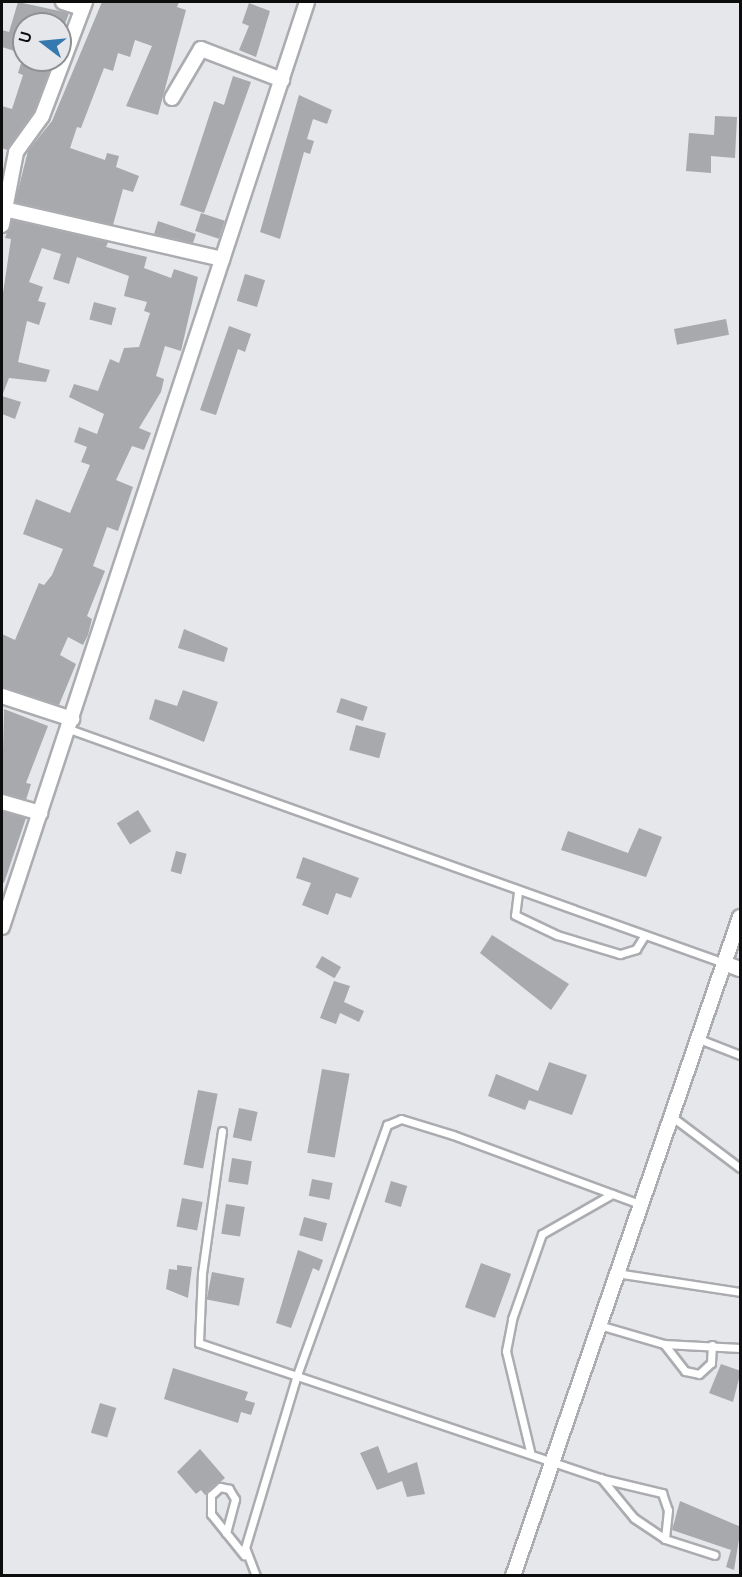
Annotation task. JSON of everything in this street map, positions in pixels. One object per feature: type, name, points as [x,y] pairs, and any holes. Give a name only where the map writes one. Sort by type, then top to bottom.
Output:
[{"type":"street","points":[[2,225],[16,156],[42,116],[83,5],[63,2]]},
{"type":"street","points":[[2,927],[307,2]]},
{"type":"street","points":[[172,98],[201,49],[282,80]]},
{"type":"street","points":[[2,152],[16,156]]},
{"type":"street","points":[[4,210],[222,259]]},
{"type":"street","points":[[2,696],[70,724]]},
{"type":"street","points":[[2,802],[40,813]]},
{"type":"street","points":[[513,1575],[596,1325],[671,1116],[699,1040],[735,966],[741,917]]},
{"type":"lane","points":[[70,724],[518,892],[735,966]]},
{"type":"lane","points":[[518,892],[515,915],[557,935],[620,954],[636,949],[644,936]]},
{"type":"lane","points":[[699,1040],[741,1055]]},
{"type":"lane","points":[[671,1116],[741,1167]]},
{"type":"lane","points":[[245,1556],[297,1374],[383,1131],[393,1121],[453,1135],[640,1204]]},
{"type":"lane","points":[[222,1131],[197,1338],[203,1346],[297,1374],[530,1451],[601,1478],[662,1493],[668,1510],[665,1539]]},
{"type":"lane","points":[[530,1451],[506,1351],[512,1319],[542,1234],[612,1194]]},
{"type":"lane","points":[[616,1273],[741,1292]]},
{"type":"lane","points":[[596,1325],[664,1344],[741,1348]]},
{"type":"lane","points":[[664,1344],[685,1371],[699,1374],[711,1363],[712,1345]]},
{"type":"lane","points":[[601,1478],[634,1518],[665,1539],[716,1555]]},
{"type":"lane","points":[[226,1533],[235,1499],[229,1489],[220,1487],[209,1506],[226,1533],[245,1556],[256,1575]]},
{"type":"building","points":[[18,2],[64,12],[15,12]]},
{"type":"building","points":[[102,2],[179,2],[177,7],[186,10],[158,115],[126,106],[152,46],[135,40],[130,57],[118,53],[113,71],[104,68],[81,128],[77,127],[70,148],[105,160],[107,153],[119,156],[116,167],[139,176],[133,192],[123,189],[113,225],[15,202],[28,151],[52,121]]},
{"type":"building","points":[[249,3],[270,11],[256,57],[239,50],[249,26],[242,23]]},
{"type":"building","points":[[12,22],[12,50],[2,47],[2,30],[9,32]]},
{"type":"building","points":[[49,72],[34,112],[7,150],[2,148],[2,106],[12,109],[23,75],[18,73]]},
{"type":"building","points":[[233,76],[251,82],[204,213],[180,205],[214,101],[224,105]]},
{"type":"building","points":[[299,95],[332,110],[327,124],[313,119],[307,139],[314,141],[310,154],[304,152],[280,239],[260,232]]},
{"type":"building","points":[[715,116],[737,117],[735,158],[711,156],[711,173],[686,171],[689,133],[714,135]]},
{"type":"building","points":[[201,213],[225,221],[219,239],[195,231]]},
{"type":"building","points":[[12,220],[108,242],[106,247],[147,257],[144,268],[171,278],[174,269],[198,277],[181,351],[165,346],[156,376],[164,379],[161,392],[139,428],[151,433],[144,450],[132,446],[116,480],[133,487],[118,531],[107,527],[93,566],[105,571],[87,616],[92,619],[88,635],[83,645],[68,637],[60,655],[76,664],[59,705],[2,687],[2,634],[15,640],[39,583],[44,585],[52,575],[63,549],[23,534],[36,499],[70,513],[90,465],[81,462],[87,447],[74,442],[79,427],[97,434],[104,414],[69,397],[74,384],[98,391],[110,359],[119,363],[124,348],[139,347],[150,313],[144,311],[147,302],[124,296],[129,276],[77,257],[69,284],[53,279],[61,254],[42,248],[29,282],[43,287],[38,301],[46,303],[39,325],[27,321],[18,362],[50,370],[46,382],[9,378],[2,396],[2,300],[11,239],[5,238]]},
{"type":"building","points":[[158,221],[196,234],[193,243],[154,234]]},
{"type":"building","points":[[245,274],[265,280],[257,307],[237,301]]},
{"type":"building","points":[[94,302],[116,308],[112,325],[89,319]]},
{"type":"building","points":[[726,319],[729,335],[677,345],[674,329]]},
{"type":"building","points":[[229,326],[251,334],[245,352],[238,349],[216,415],[200,410]]},
{"type":"building","points":[[2,396],[21,402],[15,419],[2,414]]},
{"type":"building","points":[[184,629],[228,648],[224,662],[178,648]]},
{"type":"building","points":[[183,690],[218,702],[204,742],[149,719],[155,699],[177,706]]},
{"type":"building","points":[[341,698],[368,707],[363,721],[336,712]]},
{"type":"building","points":[[4,709],[48,726],[26,783],[31,784],[26,800],[2,793]]},
{"type":"building","points":[[356,725],[386,733],[379,758],[349,750]]},
{"type":"building","points":[[138,810],[151,831],[130,844],[117,823]]},
{"type":"building","points":[[2,811],[26,818],[4,883],[2,882]]},
{"type":"building","points":[[639,828],[662,837],[646,877],[561,850],[568,831],[628,853]]},
{"type":"building","points":[[176,851],[187,854],[181,874],[171,871]]},
{"type":"building","points":[[303,857],[359,878],[351,898],[336,893],[328,915],[302,905],[311,883],[296,878]]},
{"type":"building","points":[[492,935],[569,984],[551,1010],[480,953]]},
{"type":"building","points":[[322,956],[341,967],[335,978],[316,967]]},
{"type":"building","points":[[334,981],[350,986],[344,1002],[364,1011],[359,1022],[340,1013],[336,1024],[320,1018]]},
{"type":"building","points":[[549,1062],[587,1075],[572,1115],[529,1100],[525,1110],[488,1096],[496,1074],[538,1091]]},
{"type":"building","points":[[322,1069],[350,1074],[335,1158],[307,1153]]},
{"type":"building","points":[[198,1090],[218,1094],[203,1168],[183,1165]]},
{"type":"building","points":[[239,1108],[258,1112],[251,1141],[233,1137]]},
{"type":"building","points":[[232,1158],[252,1161],[248,1185],[228,1182]]},
{"type":"building","points":[[312,1179],[333,1183],[329,1200],[309,1196]]},
{"type":"building","points":[[391,1181],[407,1186],[401,1207],[385,1202]]},
{"type":"building","points":[[182,1198],[203,1202],[197,1230],[176,1226]]},
{"type":"building","points":[[226,1204],[245,1207],[240,1237],[221,1234]]},
{"type":"building","points":[[304,1217],[327,1223],[322,1242],[299,1235]]},
{"type":"building","points":[[298,1250],[323,1260],[319,1271],[313,1268],[291,1328],[276,1323]]},
{"type":"building","points":[[481,1263],[511,1274],[495,1318],[465,1307]]},
{"type":"building","points":[[177,1265],[192,1267],[188,1298],[166,1289],[169,1269],[177,1270]]},
{"type":"building","points":[[212,1272],[244,1278],[239,1306],[207,1299]]},
{"type":"building","points":[[721,1364],[741,1371],[733,1402],[709,1393]]},
{"type":"building","points":[[173,1368],[248,1392],[245,1400],[255,1403],[251,1415],[241,1412],[238,1423],[164,1399]]},
{"type":"building","points":[[100,1403],[116,1408],[107,1438],[91,1433]]},
{"type":"building","points":[[378,1446],[388,1473],[417,1462],[425,1494],[407,1497],[402,1481],[377,1490],[360,1453]]},
{"type":"building","points":[[200,1449],[225,1478],[205,1495],[201,1490],[196,1494],[177,1472]]},
{"type":"building","points":[[680,1501],[741,1527],[734,1570],[726,1567],[731,1550],[672,1530]]}]
